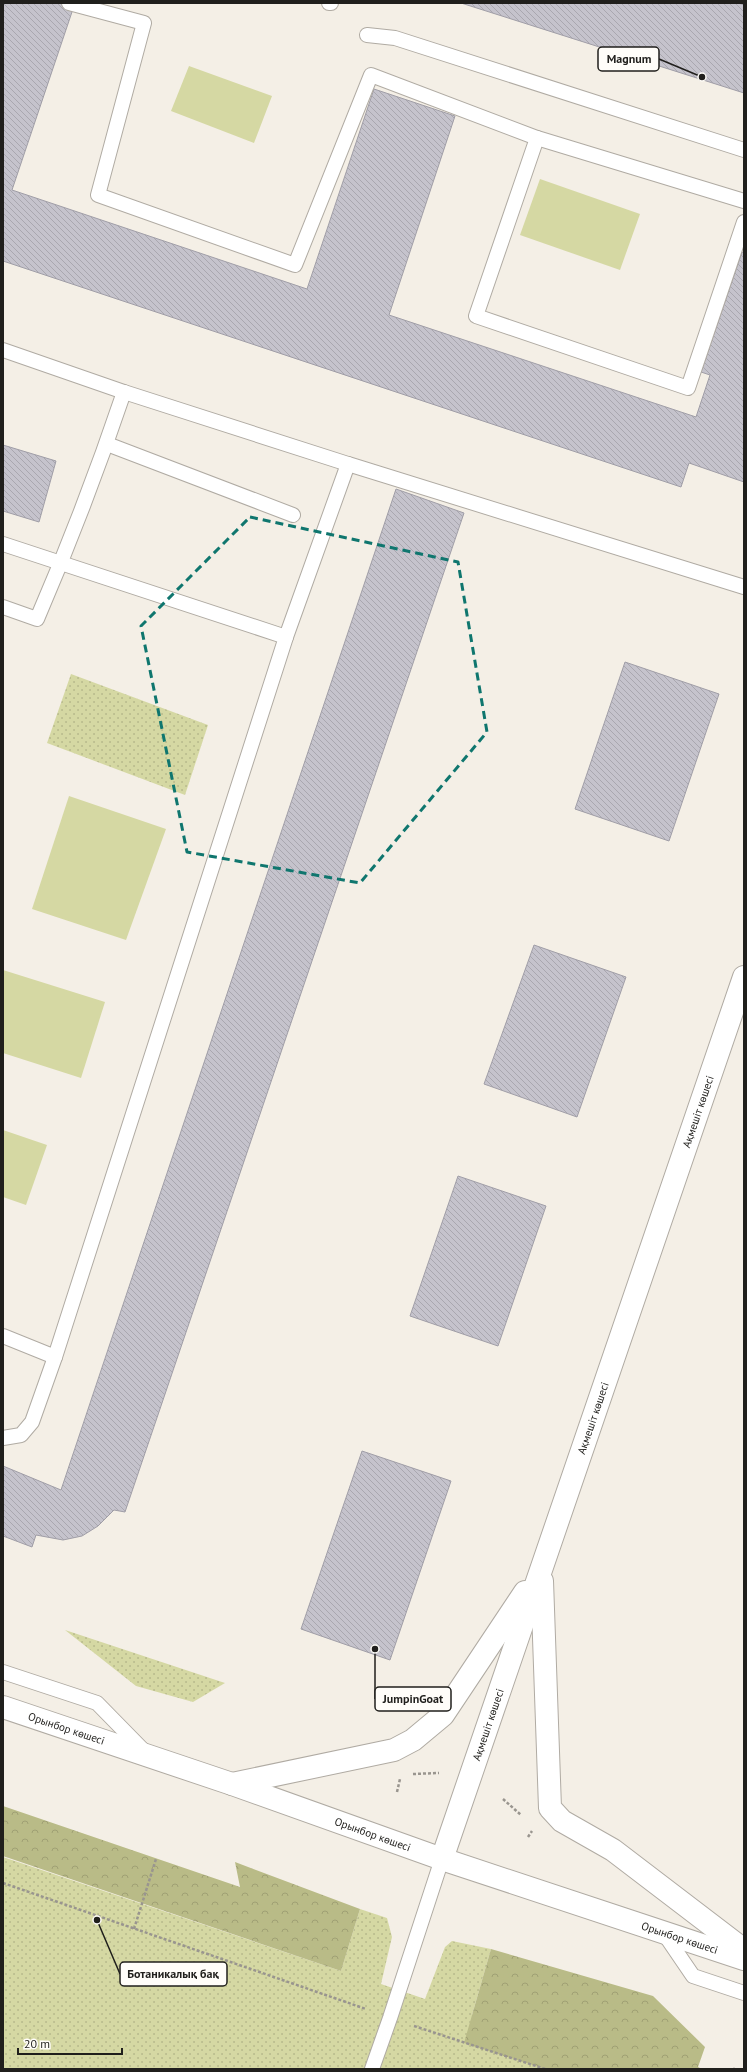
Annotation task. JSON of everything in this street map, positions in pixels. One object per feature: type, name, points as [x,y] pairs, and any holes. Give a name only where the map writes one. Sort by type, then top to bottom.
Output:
[{"type":"street","name":"Ақмешіт көшесі","points":[[442,1859],[744,977]]},
{"type":"street","points":[[232,1784],[394,1750],[413,1740],[443,1715],[541,1568]]},
{"type":"street","points":[[541,1568],[550,1808],[562,1821],[613,1850],[744,1950]]},
{"type":"street","name":"Орынбор көшесі","points":[[3,1707],[232,1784],[442,1859],[744,1959]]},
{"type":"lane","points":[[69,3],[144,23],[98,195],[295,265],[371,75],[537,138],[744,201]]},
{"type":"lane","points":[[367,35],[395,38],[744,150]]},
{"type":"lane","points":[[537,138],[476,316],[688,388],[744,222]]},
{"type":"lane","points":[[3,350],[124,392],[348,464],[744,587]]},
{"type":"lane","points":[[3,608],[37,619],[62,562],[107,444],[124,392]]},
{"type":"lane","points":[[107,444],[293,515]]},
{"type":"lane","points":[[3,1438],[21,1435],[32,1422],[55,1357],[286,637],[348,464]]},
{"type":"lane","points":[[3,544],[62,562],[286,637]]},
{"type":"lane","points":[[3,1336],[55,1357]]},
{"type":"lane","points":[[3,1672],[97,1703],[150,1756]]},
{"type":"lane","points":[[372,2069],[442,1859]]},
{"type":"lane","points":[[662,1932],[693,1976],[744,1993]]},
{"type":"path","points":[[409,1774],[439,1773]]},
{"type":"path","points":[[503,1799],[524,1817]]},
{"type":"path","points":[[134,1929],[156,1859]]},
{"type":"path","points":[[3,1884],[390,2018],[544,2069]]},
{"type":"highlighted area","points":[[250,517],[458,562],[487,732],[360,883],[187,852],[141,626]]},
{"type":"green space","points":[[189,66],[272,96],[254,143],[171,111]]},
{"type":"green space","points":[[540,179],[640,214],[620,270],[520,235]]},
{"type":"green space","points":[[71,674],[208,725],[185,795],[47,743]]},
{"type":"green space","points":[[69,796],[166,829],[126,940],[32,909]]},
{"type":"green space","points":[[3,970],[105,1002],[81,1078],[3,1053]]},
{"type":"green space","points":[[3,1130],[47,1145],[26,1205],[3,1197]]},
{"type":"green space","points":[[65,1630],[225,1683],[193,1702],[136,1686]]},
{"type":"green space","points":[[3,1806],[240,1887],[235,1862],[360,1909],[341,1971],[3,1856]]},
{"type":"green space","points":[[3,1857],[341,1971],[360,1909],[387,1918],[392,1937],[381,1984],[425,1999],[445,1947],[452,1941],[491,1949],[472,2015],[631,2069],[3,2069]]},
{"type":"green space","points":[[491,1949],[653,1996],[705,2047],[698,2067],[702,2069],[545,2069],[464,2043]]},
{"type":"building","points":[[3,3],[75,3],[12,190],[307,289],[374,89],[455,116],[389,315],[696,417],[710,375],[701,372],[742,252],[744,253],[744,482],[689,463],[681,487],[3,261]]},
{"type":"building","points":[[461,3],[738,3],[744,5],[744,93]]},
{"type":"building","points":[[3,445],[56,461],[39,522],[3,511]]},
{"type":"building","points":[[396,489],[464,513],[125,1512],[114,1510],[98,1526],[82,1536],[63,1540],[36,1535],[32,1547],[3,1536],[3,1466],[61,1490]]},
{"type":"building","points":[[625,662],[719,694],[669,841],[575,809]]},
{"type":"building","points":[[534,945],[626,977],[577,1117],[484,1084]]},
{"type":"building","points":[[458,1176],[546,1206],[498,1346],[410,1316]]},
{"type":"building","points":[[362,1451],[451,1481],[390,1660],[301,1629]]},
{"type":"place","name":"Magnum","points":[[702,77]]},
{"type":"place","name":"JumpinGoat","points":[[375,1649]]},
{"type":"place","name":"Ботаникалық бақ","points":[[97,1920]]}]
